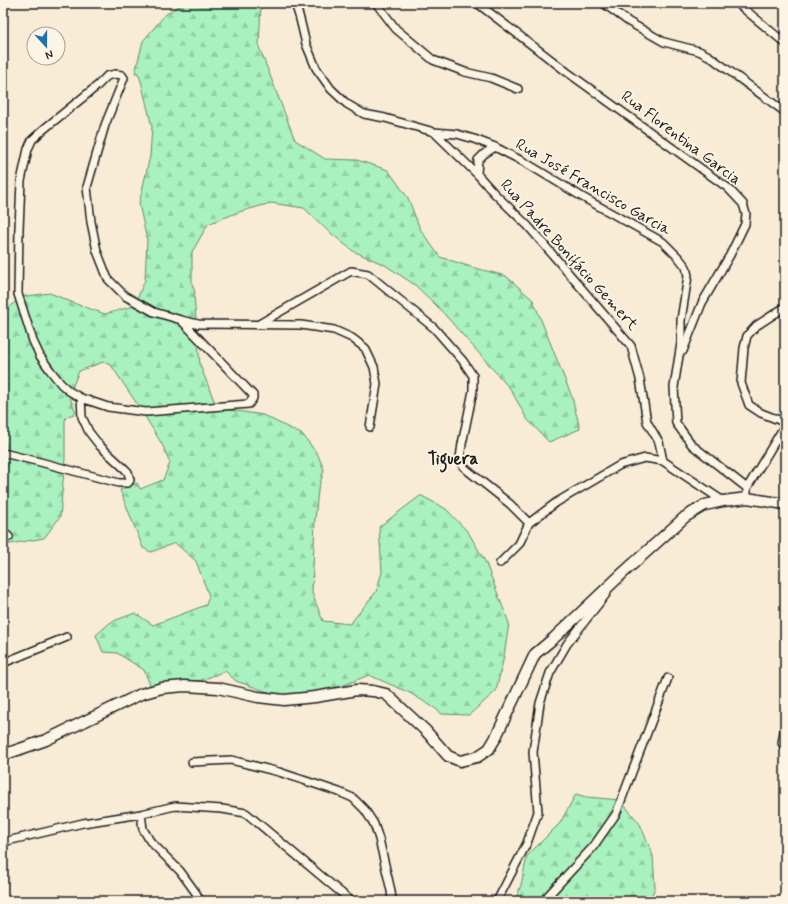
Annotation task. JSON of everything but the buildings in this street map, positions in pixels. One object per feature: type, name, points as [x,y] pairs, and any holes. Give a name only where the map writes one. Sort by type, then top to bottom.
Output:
[{"type":"main road","points":[[3,755],[46,740],[142,694],[162,688],[185,686],[218,688],[258,697],[284,700],[315,697],[357,690],[386,694],[426,731],[448,756],[460,761],[476,757],[489,749],[495,740],[534,654],[554,638],[685,517],[705,505],[747,493],[785,504]]},
{"type":"street","name":"Rua José Francisco Garcia","points":[[295,3],[306,44],[316,68],[330,89],[347,104],[364,114],[386,118],[434,132],[457,134],[474,138],[494,147],[526,163],[584,198],[663,242],[679,258],[686,267],[688,276],[681,320],[682,343],[674,387],[676,423],[692,445],[747,493]]},
{"type":"street","points":[[376,3],[396,29],[433,60],[465,72],[491,78],[518,89]]},
{"type":"street","name":"Rua Florentina Garcia","points":[[477,3],[567,72],[728,188],[743,204],[746,214],[745,224],[730,255],[702,303],[677,366]]},
{"type":"street","points":[[603,3],[629,22],[664,42],[699,51],[709,56],[785,112]]},
{"type":"street","points":[[737,3],[785,43]]},
{"type":"street","points":[[181,320],[253,395],[253,398],[249,404],[146,412],[108,407],[81,398],[61,384],[40,356],[33,341],[18,294],[21,181],[28,149],[32,140],[97,86],[106,76],[115,74],[122,75],[124,78],[105,125],[87,186],[91,222],[97,251],[108,279],[125,296],[154,312],[181,320],[198,324],[301,325],[334,330],[352,338],[365,348],[374,367],[377,384],[370,427]]},
{"type":"street","name":"Rua Padre Bonifácio Gemert","points":[[434,132],[528,226],[631,346],[640,379],[647,422],[659,442],[663,461]]},
{"type":"street","points":[[477,174],[478,160],[494,147]]},
{"type":"street","points":[[259,325],[351,271],[368,274],[434,328],[467,366],[473,376],[473,391],[462,444],[460,458],[462,465],[510,504],[529,523]]},
{"type":"street","points":[[785,307],[756,326],[747,336],[744,348],[741,384],[749,405],[761,413],[779,420],[785,420]]},
{"type":"street","points":[[3,453],[119,483],[125,484],[130,482],[128,472],[100,446],[89,432],[82,417],[81,398]]},
{"type":"street","points":[[747,493],[785,425]]},
{"type":"street","points":[[500,563],[519,544],[529,523],[557,502],[620,465],[645,458],[663,461],[723,501]]},
{"type":"street","points":[[497,901],[527,843],[538,812],[533,752],[540,703],[550,674],[567,644],[624,572]]},
{"type":"street","points":[[3,663],[67,637]]},
{"type":"street","points":[[543,901],[593,848],[616,814],[668,678]]},
{"type":"street","points":[[785,726],[782,742],[785,748]]},
{"type":"street","points":[[192,762],[231,760],[279,772],[353,798],[365,810],[374,824],[379,839],[392,901]]},
{"type":"street","points":[[3,842],[83,823],[141,814],[175,806],[222,809],[246,813],[342,898],[351,901]]},
{"type":"street","points":[[141,814],[143,828],[150,841],[180,871],[200,901]]},
{"type":"street","points":[[56,901],[65,901]]},
{"type":"green space","points":[[183,3],[261,3],[259,47],[295,140],[325,159],[357,160],[388,170],[408,198],[420,229],[440,257],[506,276],[533,300],[572,397],[580,429],[549,442],[527,419],[511,390],[438,307],[415,285],[385,265],[353,251],[327,230],[304,208],[271,203],[239,212],[208,224],[192,252],[192,284],[195,292],[194,296],[200,365],[217,408],[263,415],[303,435],[318,455],[324,470],[318,490],[315,520],[312,593],[323,621],[350,624],[376,592],[382,572],[379,527],[420,496],[446,509],[468,532],[485,561],[509,623],[504,656],[496,691],[469,715],[442,714],[410,693],[369,675],[322,694],[297,697],[277,695],[236,681],[225,671],[202,680],[151,687],[144,670],[117,653],[103,652],[96,635],[111,622],[135,613],[153,625],[206,605],[209,596],[196,561],[175,543],[151,552],[143,548],[120,490],[137,483],[140,489],[163,480],[170,463],[163,446],[143,413],[111,365],[103,362],[79,371],[69,395],[76,413],[66,417],[65,420],[65,458],[60,517],[44,538],[10,544],[3,542],[3,314],[20,297],[50,293],[105,314],[134,306],[145,280],[147,240],[139,204],[150,156],[152,127],[141,81],[138,73],[135,73],[143,41],[165,15]]},
{"type":"green space","points":[[576,794],[586,797],[620,800],[640,824],[653,856],[655,888],[649,901],[515,901],[521,885],[527,856],[560,823]]},
{"type":"district","name":"Tiguera","points":[[453,459]]}]
